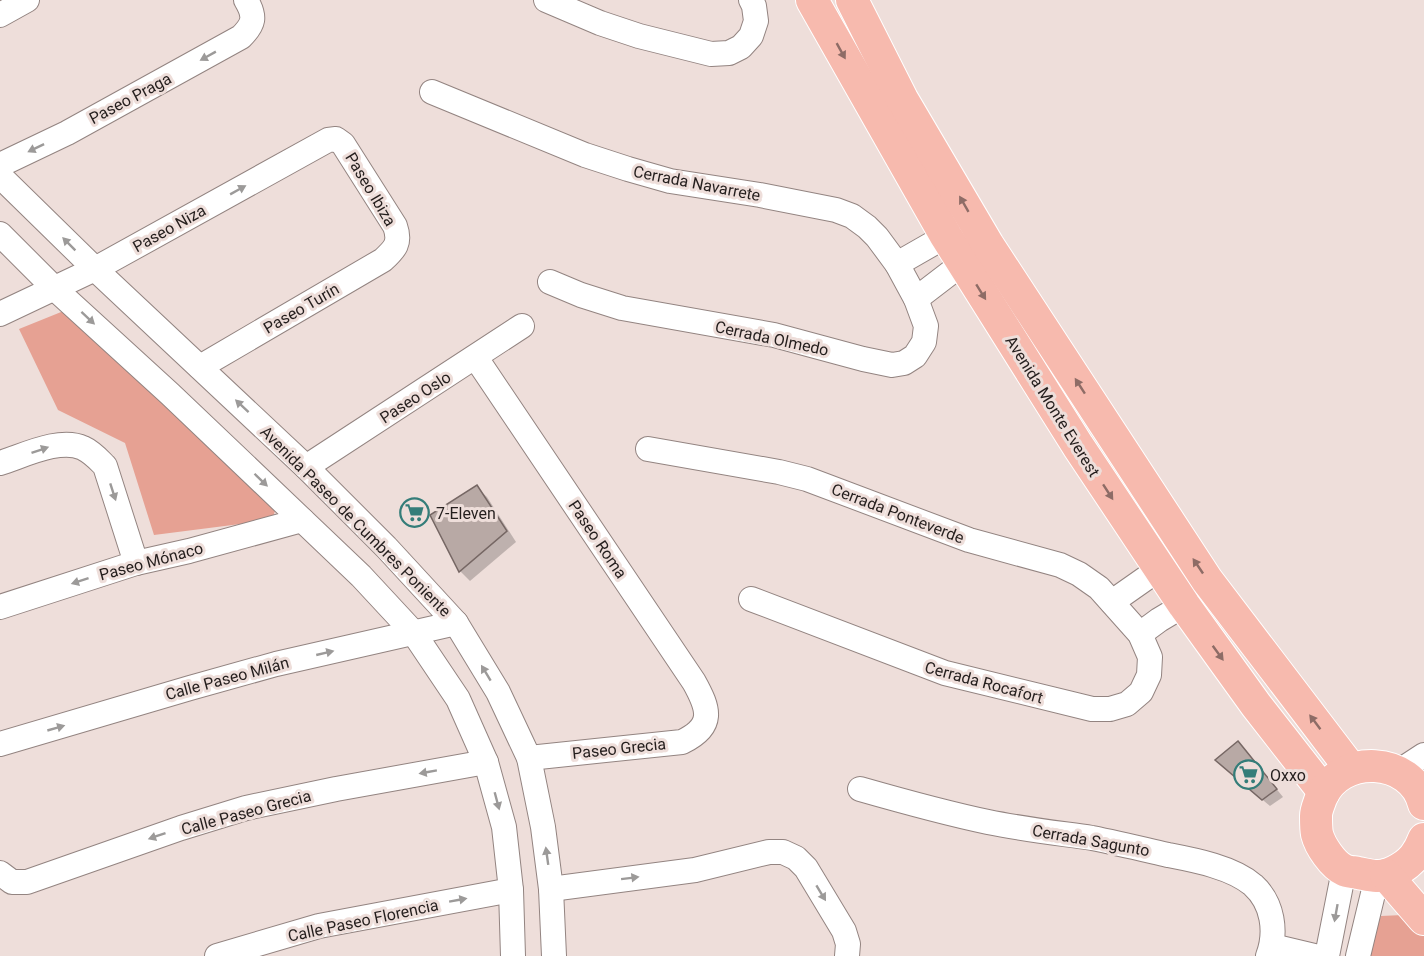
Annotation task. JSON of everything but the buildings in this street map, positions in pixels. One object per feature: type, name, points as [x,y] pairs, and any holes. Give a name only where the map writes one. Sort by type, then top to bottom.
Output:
[{"type":"main road","name":"Avenida Monte Everest","points":[[812,0],[888,104],[976,254],[1078,446],[1184,605],[1256,705],[1324,792]]},
{"type":"main road","name":"Avenida Monte Everest","points":[[852,0],[888,104],[946,236],[976,254],[1108,429],[1207,580],[1351,769]]},
{"type":"main road","points":[[1078,446],[1108,429]]},
{"type":"main road","points":[[1422,850],[1404,866],[1381,876],[1344,870],[1327,855],[1317,835],[1316,813],[1324,792],[1336,778],[1351,769],[1375,765],[1398,771],[1413,783],[1423,799]]},
{"type":"main road","points":[[1381,876],[1424,919]]},
{"type":"street","points":[[0,15],[27,0]]},
{"type":"street","points":[[546,0],[600,23],[639,36],[711,54],[729,53],[741,47],[751,36],[756,21],[751,0]]},
{"type":"street","name":"Paseo Praga","points":[[0,165],[67,133],[241,38],[248,30],[249,11]]},
{"type":"street","name":"Cerrada Navarrete","points":[[432,92],[585,155],[628,169],[670,181],[760,195],[836,210],[852,216],[877,237],[907,282]]},
{"type":"street","name":"Paseo Ibiza","points":[[336,139],[343,144],[395,226],[398,244]]},
{"type":"street","name":"Paseo Niza","points":[[0,314],[95,269],[328,140],[336,139]]},
{"type":"street","name":"Avenida Paseo de Cumbres Poniente","points":[[0,176],[95,269],[306,467],[386,547],[456,623],[498,692],[529,758],[543,827],[551,889],[554,956]]},
{"type":"street","points":[[0,234],[54,288],[170,394],[361,576],[413,632],[458,699],[486,762],[504,826],[511,890],[513,956]]},
{"type":"street","points":[[907,282],[946,236]]},
{"type":"street","name":"Paseo Turín","points":[[201,368],[383,260],[398,244]]},
{"type":"street","points":[[907,282],[976,254]]},
{"type":"street","name":"Cerrada Olmedo","points":[[550,282],[622,308],[774,335],[892,365],[904,363],[915,356],[924,342],[926,326],[907,282]]},
{"type":"street","name":"Paseo Oslo","points":[[306,467],[522,326]]},
{"type":"street","name":"Paseo Roma","points":[[476,358],[694,682],[703,699],[707,714],[703,725]]},
{"type":"street","points":[[0,464],[52,445],[81,446],[94,454],[105,466],[136,563]]},
{"type":"street","name":"Cerrada Ponteverde","points":[[648,449],[780,472],[807,479],[969,540],[1060,565],[1079,574],[1099,588],[1127,618]]},
{"type":"street","name":"Paseo Mónaco","points":[[0,607],[136,563],[302,520]]},
{"type":"street","points":[[1159,569],[1127,618],[1159,620],[1184,605]]},
{"type":"street","name":"Cerrada Rocafort","points":[[751,599],[945,674],[1092,709],[1110,710],[1127,704],[1141,692],[1149,675],[1150,657],[1127,618]]},
{"type":"street","name":"Calle Paseo Milán","points":[[0,744],[266,667],[456,623]]},
{"type":"street","name":"Paseo Grecia","points":[[529,758],[682,742],[694,736],[703,725]]},
{"type":"street","points":[[1398,771],[1424,754]]},
{"type":"street","name":"Calle Paseo Grecia","points":[[6,877],[27,882],[181,828],[246,808],[486,762]]},
{"type":"street","name":"Cerrada Sagunto","points":[[860,789],[990,822],[1095,839],[1183,858],[1233,873],[1253,885],[1267,902],[1272,920],[1270,951],[1314,956]]},
{"type":"street","points":[[551,889],[694,870],[769,852],[783,852],[796,858],[806,868],[844,931],[848,944],[847,955]]},
{"type":"street","points":[[1327,956],[1344,870]]},
{"type":"street","points":[[1358,956],[1381,876]]},
{"type":"street","name":"Calle Paseo Florencia","points":[[217,956],[319,926],[511,890]]},
{"type":"shaded area","points":[[71,308],[279,499],[272,520],[154,535],[125,443],[58,410],[19,329]]},
{"type":"shaded area","points":[[1403,915],[1424,931],[1424,956],[1364,956],[1381,916]]},
{"type":"place","name":"7-Eleven","points":[[415,513]]},
{"type":"place","name":"Oxxo","points":[[1249,775]]}]
